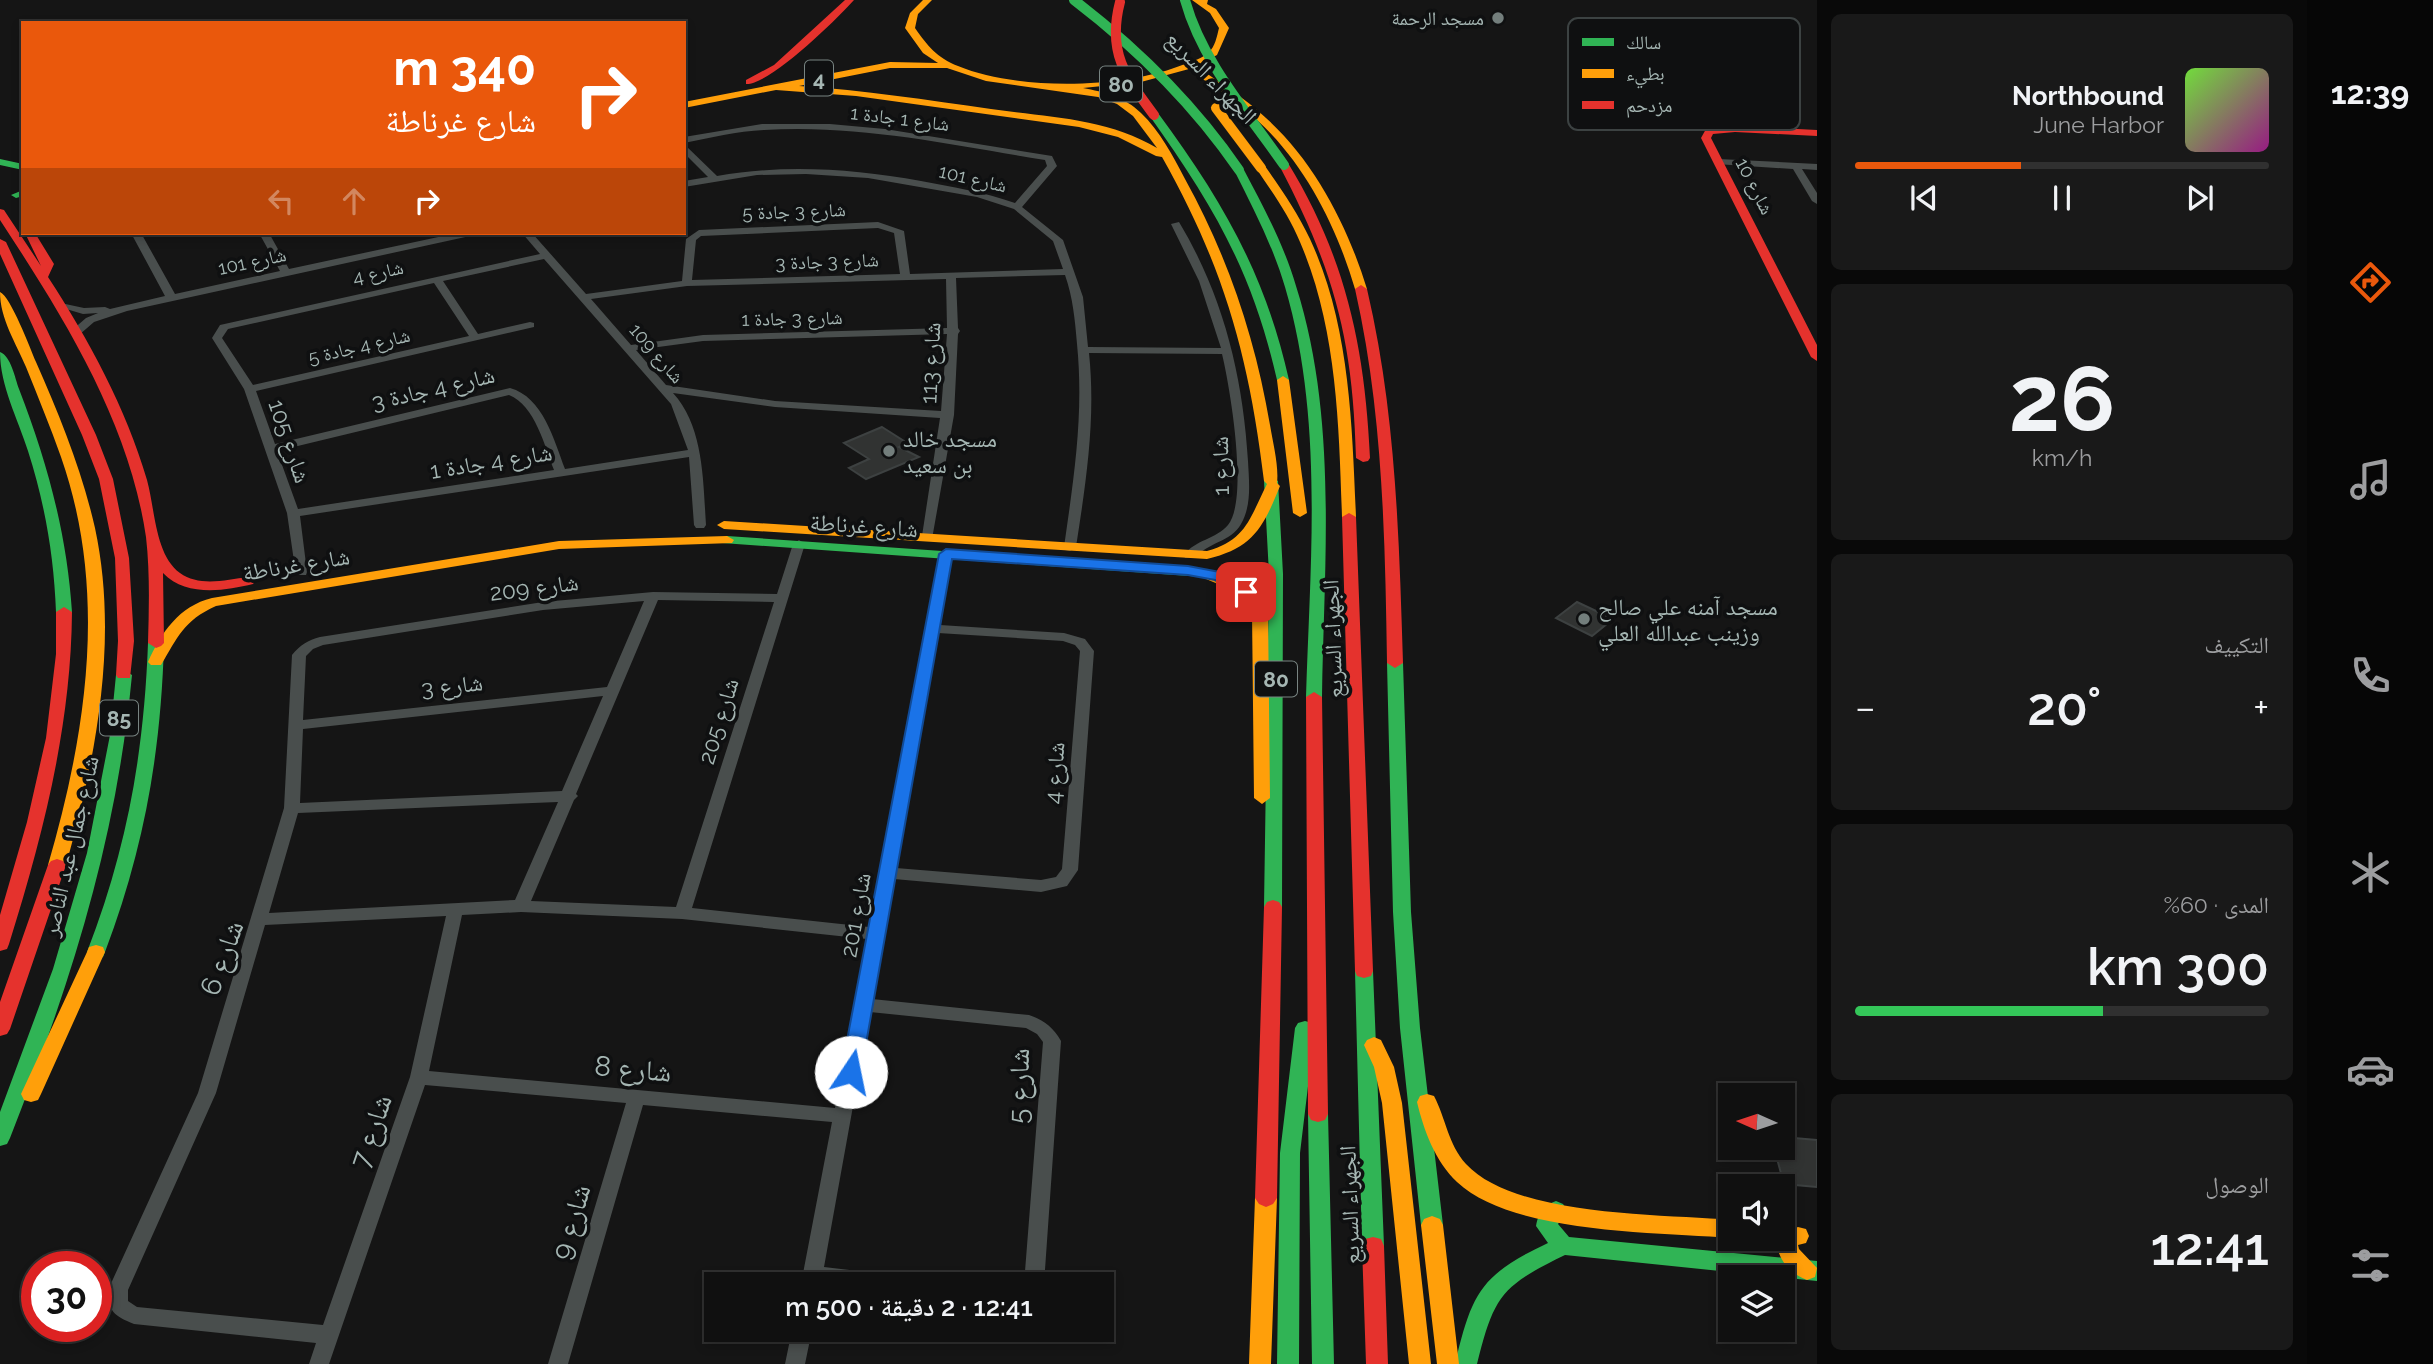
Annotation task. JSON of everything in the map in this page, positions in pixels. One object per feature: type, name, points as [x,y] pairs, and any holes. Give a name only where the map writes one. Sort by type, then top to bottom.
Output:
[{"type":"main road","points":[[749,82],[777,67],[850,0]]},
{"type":"main road","points":[[911,33],[911,18],[928,0]]},
{"type":"main road","name":"الجهراء السريع","points":[[1074,0],[1122,35],[1159,69],[1208,124],[1255,199],[1284,268],[1303,328],[1313,387],[1316,440],[1314,727],[1323,1364]]},
{"type":"main road","name":"الجهراء السريع","points":[[1094,0],[1152,46],[1199,90],[1233,128],[1306,241],[1325,301],[1342,405],[1352,514],[1377,1364]]},
{"type":"main road","points":[[1121,0],[1111,29],[1113,51],[1125,77],[1214,198],[1240,246],[1267,314],[1282,372],[1294,445],[1314,727]]},
{"type":"main road","points":[[1185,0],[1187,13],[1202,42],[1284,165],[1312,212],[1336,265],[1357,347],[1362,391],[1363,476],[1352,514]]},
{"type":"main road","name":"80","points":[[1052,86],[1130,83],[1192,68],[1209,58],[1224,37],[1220,19],[1201,1]]},
{"type":"main road","name":"4","points":[[686,105],[774,87],[885,54],[911,33]]},
{"type":"main road","name":"80","points":[[911,33],[925,51],[955,67],[989,77],[1104,96],[1121,103],[1139,117],[1200,210],[1224,260],[1245,325],[1261,395],[1273,486],[1276,652],[1273,981],[1259,1364]]},
{"type":"main road","name":"4","points":[[686,94],[749,82],[898,65],[955,67]]},
{"type":"main road","name":"الجهراء السريع","points":[[1192,68],[1268,125],[1296,158],[1328,208],[1354,265],[1366,299],[1376,345],[1388,480],[1402,912],[1410,1028],[1448,1364]]},
{"type":"main road","points":[[774,87],[837,90],[1086,126],[1139,139],[1170,161]]},
{"type":"main road","name":"شارع 10","points":[[1817,132],[1710,131],[1706,138],[1817,356]]},
{"type":"main road","points":[[2,161],[21,166]]},
{"type":"main road","points":[[0,202],[20,193]]},
{"type":"main road","points":[[0,212],[60,303],[137,471],[155,552],[156,662],[148,768],[121,883],[74,1009],[0,1156]]},
{"type":"main road","points":[[31,235],[48,264],[43,276]]},
{"type":"main road","name":"شارع جمال عبد الناصر","points":[[0,242],[29,299],[106,478],[122,558],[126,634],[116,763],[90,883],[66,961],[0,1138]]},
{"type":"main road","name":"شارع جمال عبد الناصر","points":[[0,1028],[52,888],[78,777],[93,682],[95,599],[93,561],[78,487],[2,300]]},
{"type":"main road","points":[[0,356],[34,440],[50,493],[63,567],[65,601],[60,687],[54,729],[17,893],[0,944]]},
{"type":"main road","name":"شارع غرناطة","points":[[622,534],[946,554],[1189,563],[1243,544],[1255,530],[1273,486]]},
{"type":"main road","name":"شارع غرناطة","points":[[156,662],[167,635],[179,618],[216,593],[301,572],[587,536],[700,525],[928,536],[1070,547],[1189,563],[1231,581],[1246,592],[1260,611],[1262,919],[1273,981]]},
{"type":"main road","name":"شارع غرناطة","points":[[155,552],[162,569],[173,580],[216,593],[587,536]]},
{"type":"main road","points":[[1288,1364],[1286,1245],[1296,1086],[1318,961]]},
{"type":"main road","points":[[1367,1027],[1384,1067],[1392,1103],[1420,1364]]},
{"type":"main road","points":[[1410,1028],[1429,1109],[1443,1143],[1461,1171],[1493,1195],[1556,1210],[1718,1228]]},
{"type":"main road","points":[[1556,1210],[1549,1215],[1547,1226],[1563,1246]]},
{"type":"main road","points":[[1795,1236],[1817,1238]]},
{"type":"main road","points":[[1466,1364],[1471,1338],[1491,1289],[1527,1260],[1563,1246],[1812,1271]]},
{"type":"main road","points":[[1787,1251],[1794,1262],[1812,1271]]},
{"type":"street","name":"شارع 1 جادة 1","points":[[686,139],[762,127],[830,127],[885,132],[1049,158],[1052,166],[1017,207]]},
{"type":"street","points":[[686,149],[715,179]]},
{"type":"street","points":[[1719,162],[1817,167]]},
{"type":"street","points":[[1796,166],[1817,201]]},
{"type":"street","name":"شارع 101","points":[[686,184],[757,172],[857,174],[979,194],[1017,207],[1058,240],[1078,297],[1086,378],[1084,452],[1070,547]]},
{"type":"street","name":"شارع 1","points":[[1176,224],[1199,266],[1220,319],[1238,392],[1242,507],[1231,531],[1196,548],[1189,563]]},
{"type":"street","name":"شارع 3 جادة 5","points":[[687,283],[691,239],[699,233],[878,225],[899,231],[905,276]]},
{"type":"street","points":[[137,235],[171,297]]},
{"type":"street","points":[[265,235],[285,271]]},
{"type":"street","points":[[400,235],[407,245]]},
{"type":"street","name":"شارع 101","points":[[75,333],[90,320],[124,308],[460,235]]},
{"type":"street","name":"شارع 109","points":[[529,235],[677,403],[695,453],[700,525]]},
{"type":"street","name":"شارع 4","points":[[218,332],[224,327],[548,254]]},
{"type":"street","name":"شارع 3 جادة 3","points":[[586,297],[687,283],[1071,272]]},
{"type":"street","name":"شارع 113","points":[[928,536],[948,415],[955,331],[951,275]]},
{"type":"street","points":[[437,280],[476,338]]},
{"type":"street","name":"شارع 101","points":[[60,303],[92,311],[124,308]]},
{"type":"street","name":"شارع 4 جادة 5","points":[[250,389],[530,325]]},
{"type":"street","name":"شارع 3 جادة 1","points":[[630,348],[703,338],[955,331]]},
{"type":"street","name":"شارع 105","points":[[218,332],[217,338],[250,389],[293,513],[301,572]]},
{"type":"street","points":[[1083,350],[1227,351]]},
{"type":"street","points":[[665,388],[775,404],[948,415]]},
{"type":"street","name":"شارع 4 جادة 3","points":[[270,449],[510,391],[516,392],[523,399],[544,430],[560,471]]},
{"type":"street","name":"شارع 4 جادة 1","points":[[293,513],[560,471],[695,453]]},
{"type":"street","name":"شارع 205","points":[[682,913],[799,544]]},
{"type":"street","name":"شارع 201","points":[[813,1272],[946,554]]},
{"type":"street","points":[[521,906],[653,596]]},
{"type":"street","name":"شارع 209","points":[[297,725],[299,655],[308,646],[320,641],[543,606],[653,596],[780,598]]},
{"type":"street","name":"شارع 4","points":[[888,873],[1041,886],[1061,882],[1070,870],[1087,651],[1080,642],[1064,637],[933,629]]},
{"type":"street","name":"شارع 3","points":[[297,725],[611,691]]},
{"type":"street","points":[[261,919],[292,808],[297,725]]},
{"type":"street","points":[[292,808],[570,796]]},
{"type":"street","name":"شارع 6","points":[[330,1335],[134,1315],[118,1305],[118,1290],[207,1093],[261,919],[521,906],[682,913],[877,934]]},
{"type":"street","name":"شارع 7","points":[[319,1364],[419,1077],[455,909]]},
{"type":"street","name":"شارع 5","points":[[863,1006],[1028,1022],[1043,1029],[1052,1041],[1035,1272]]},
{"type":"street","name":"شارع 8","points":[[419,1077],[843,1116]]},
{"type":"street","name":"شارع 9","points":[[558,1364],[637,1096]]},
{"type":"street","points":[[795,1364],[800,1342]]},
{"type":"building","name":"مسجد خالد بن سعيد","points":[[882,427],[907,443],[899,447],[919,457],[866,479],[849,468],[869,459],[844,443]]},
{"type":"building","name":"مسجد آمنه علي صالح وزينب عبدالله العلي","points":[[1577,602],[1613,619],[1592,636],[1556,618]]},
{"type":"building","points":[[1796,1138],[1817,1140],[1817,1187],[1795,1185],[1795,1174],[1781,1174],[1777,1160],[1796,1160]]},
{"type":"traffic: fast","points":[[1074,0],[1121,37],[1164,77],[1204,122],[1239,170]]},
{"type":"traffic: fast","points":[[1185,0],[1190,18],[1212,60],[1284,165]]},
{"type":"traffic: fast","points":[[1154,115],[1198,177],[1235,240],[1263,306],[1283,380]]},
{"type":"traffic: fast","points":[[0,162],[21,167]]},
{"type":"traffic: fast","points":[[1239,170],[1278,251],[1295,301],[1313,399],[1318,498],[1314,697]]},
{"type":"traffic: fast","points":[[16,195],[21,194]]},
{"type":"traffic: fast","points":[[0,356],[44,481],[58,545],[64,612]]},
{"type":"traffic: fast","points":[[1271,481],[1276,574],[1273,907]]},
{"type":"traffic: fast","points":[[727,540],[1204,573]]},
{"type":"traffic: fast","points":[[96,952],[123,875],[141,800],[152,724],[156,643]]},
{"type":"traffic: fast","points":[[1395,663],[1402,912],[1410,1028],[1432,1225]]},
{"type":"traffic: fast","points":[[0,1138],[63,969],[96,853],[118,735],[124,675]]},
{"type":"traffic: fast","points":[[1364,971],[1373,1246]]},
{"type":"traffic: fast","points":[[1288,1364],[1290,1153],[1305,1028]]},
{"type":"traffic: fast","points":[[1318,1114],[1323,1364]]},
{"type":"traffic: fast","points":[[1556,1210],[1549,1215],[1547,1226],[1563,1246]]},
{"type":"traffic: fast","points":[[1466,1364],[1477,1319],[1494,1288],[1521,1266],[1563,1246],[1817,1271]]},
{"type":"traffic: slow","points":[[928,0],[914,13],[910,28],[929,54],[954,68],[986,78],[1023,84],[1063,86],[1141,79],[1174,72],[1211,55],[1217,48],[1224,28],[1213,11],[1196,0]]},
{"type":"traffic: slow","points":[[1203,4],[1204,0]]},
{"type":"traffic: slow","points":[[686,105],[890,65],[945,66]]},
{"type":"traffic: slow","points":[[1192,67],[1260,118],[1299,162],[1336,224],[1361,289]]},
{"type":"traffic: slow","points":[[1052,86],[1102,95],[1129,107],[1150,129],[1176,172],[1214,247],[1241,321],[1259,398],[1271,481]]},
{"type":"traffic: slow","points":[[774,87],[856,94],[1079,124],[1122,135],[1160,154]]},
{"type":"traffic: slow","points":[[1216,108],[1261,168]]},
{"type":"traffic: slow","points":[[1261,168],[1306,242],[1328,308],[1344,413],[1349,517]]},
{"type":"traffic: slow","points":[[0,296],[28,357],[69,461],[88,529],[93,561],[96,638],[90,715],[77,791],[57,865]]},
{"type":"traffic: slow","points":[[1283,380],[1300,513]]},
{"type":"traffic: slow","points":[[724,525],[1207,555],[1234,546],[1243,539],[1257,522],[1273,486]]},
{"type":"traffic: slow","points":[[156,662],[177,625],[192,612],[212,602],[559,545],[727,540]]},
{"type":"traffic: slow","points":[[1204,573],[1237,587],[1260,611],[1262,798]]},
{"type":"traffic: slow","points":[[31,1094],[96,952]]},
{"type":"traffic: slow","points":[[1374,1045],[1384,1067],[1392,1103],[1420,1364]]},
{"type":"traffic: slow","points":[[1427,1102],[1438,1136],[1457,1168],[1475,1184],[1499,1197],[1563,1214],[1718,1228]]},
{"type":"traffic: slow","points":[[1260,1364],[1266,1198]]},
{"type":"traffic: slow","points":[[1432,1225],[1448,1364]]},
{"type":"traffic: slow","points":[[1798,1236],[1787,1240],[1788,1250],[1795,1261],[1807,1270]]},
{"type":"traffic: jam","points":[[749,82],[777,67],[850,0]]},
{"type":"traffic: jam","points":[[1120,2],[1114,35],[1120,63],[1154,115]]},
{"type":"traffic: jam","points":[[1722,130],[1710,131],[1706,138],[1817,357]]},
{"type":"traffic: jam","points":[[1756,130],[1817,133]]},
{"type":"traffic: jam","points":[[1284,165],[1321,238],[1345,306],[1358,376],[1363,458]]},
{"type":"traffic: jam","points":[[0,212],[69,321],[90,359],[126,439],[140,479],[153,536],[156,643]]},
{"type":"traffic: jam","points":[[31,235],[48,264],[43,276]]},
{"type":"traffic: jam","points":[[0,242],[89,435],[106,479],[122,558],[126,641],[124,675]]},
{"type":"traffic: jam","points":[[1361,289],[1371,334],[1385,427],[1395,663]]},
{"type":"traffic: jam","points":[[1349,517],[1364,971]]},
{"type":"traffic: jam","points":[[155,552],[164,566],[184,582],[206,586],[248,581]]},
{"type":"traffic: jam","points":[[0,944],[25,863],[46,780],[60,696],[64,612]]},
{"type":"traffic: jam","points":[[1314,697],[1318,1114]]},
{"type":"traffic: jam","points":[[0,1029],[57,865]]},
{"type":"traffic: jam","points":[[1266,1198],[1273,907]]},
{"type":"traffic: jam","points":[[1373,1246],[1377,1364]]},
{"type":"place","name":"مسجد الرحمة","points":[[1498,18]]},
{"type":"place","name":"مسجد خالد بن سعيد","points":[[889,451]]},
{"type":"place","name":"مسجد آمنه علي صالح وزينب عبدالله العلي","points":[[1584,619]]},
{"type":"route","points":[[851,1072],[946,554],[1188,570],[1220,576],[1246,592]]}]
